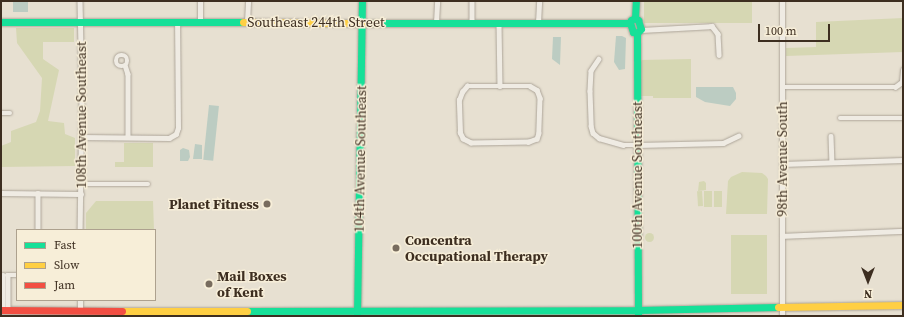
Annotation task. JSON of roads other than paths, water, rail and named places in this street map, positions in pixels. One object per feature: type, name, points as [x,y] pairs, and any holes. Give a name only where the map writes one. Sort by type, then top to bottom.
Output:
[{"type":"main road","name":"104th Avenue Southeast","points":[[357,314],[362,1]]},
{"type":"main road","points":[[636,1],[633,21],[638,20],[639,32]]},
{"type":"main road","name":"Southeast 244th Street","points":[[1,22],[538,23],[633,21]]},
{"type":"main road","name":"100th Avenue Southeast","points":[[638,313],[637,145],[639,32]]},
{"type":"main road","points":[[4,310],[80,313],[638,313],[903,305]]},
{"type":"street","name":"108th Avenue Southeast","points":[[80,1],[80,229]]},
{"type":"street","points":[[200,1],[200,22]]},
{"type":"street","points":[[248,1],[248,22]]},
{"type":"street","points":[[436,23],[437,1]]},
{"type":"street","points":[[472,1],[472,23]]},
{"type":"street","points":[[538,1],[538,23]]},
{"type":"street","name":"98th Avenue South","points":[[782,1],[782,316]]},
{"type":"street","points":[[81,137],[169,138],[176,134],[178,128],[177,22]]},
{"type":"street","points":[[499,23],[500,86]]},
{"type":"street","points":[[639,32],[712,26],[718,34],[719,55]]},
{"type":"street","points":[[599,59],[593,66],[591,74],[591,126],[595,135],[606,141],[637,145],[723,143],[738,136]]},
{"type":"street","points":[[125,66],[128,74],[128,138]]},
{"type":"street","points":[[782,87],[895,87],[902,82],[902,70]]},
{"type":"street","points":[[470,86],[500,86],[530,86],[537,90],[540,98],[539,133],[536,139],[529,142],[471,142],[463,139],[460,133],[459,100],[462,92],[470,86]]},
{"type":"street","points":[[1,113],[10,113]]},
{"type":"street","points":[[840,118],[903,118]]},
{"type":"street","points":[[831,136],[832,162]]},
{"type":"street","points":[[782,164],[903,160]]},
{"type":"street","points":[[81,184],[148,184]]},
{"type":"street","points":[[1,193],[81,194]]},
{"type":"street","points":[[38,193],[38,229]]},
{"type":"street","points":[[782,236],[903,231]]},
{"type":"street","points":[[4,310],[4,275],[16,275]]},
{"type":"street","points":[[80,301],[80,313]]},
{"type":"place","name":"Planet Fitness","points":[[267,204]]},
{"type":"place","name":"Concentra Occupational Therapy","points":[[396,248]]},
{"type":"place","name":"Mail Boxes of Kent","points":[[209,284]]}]
